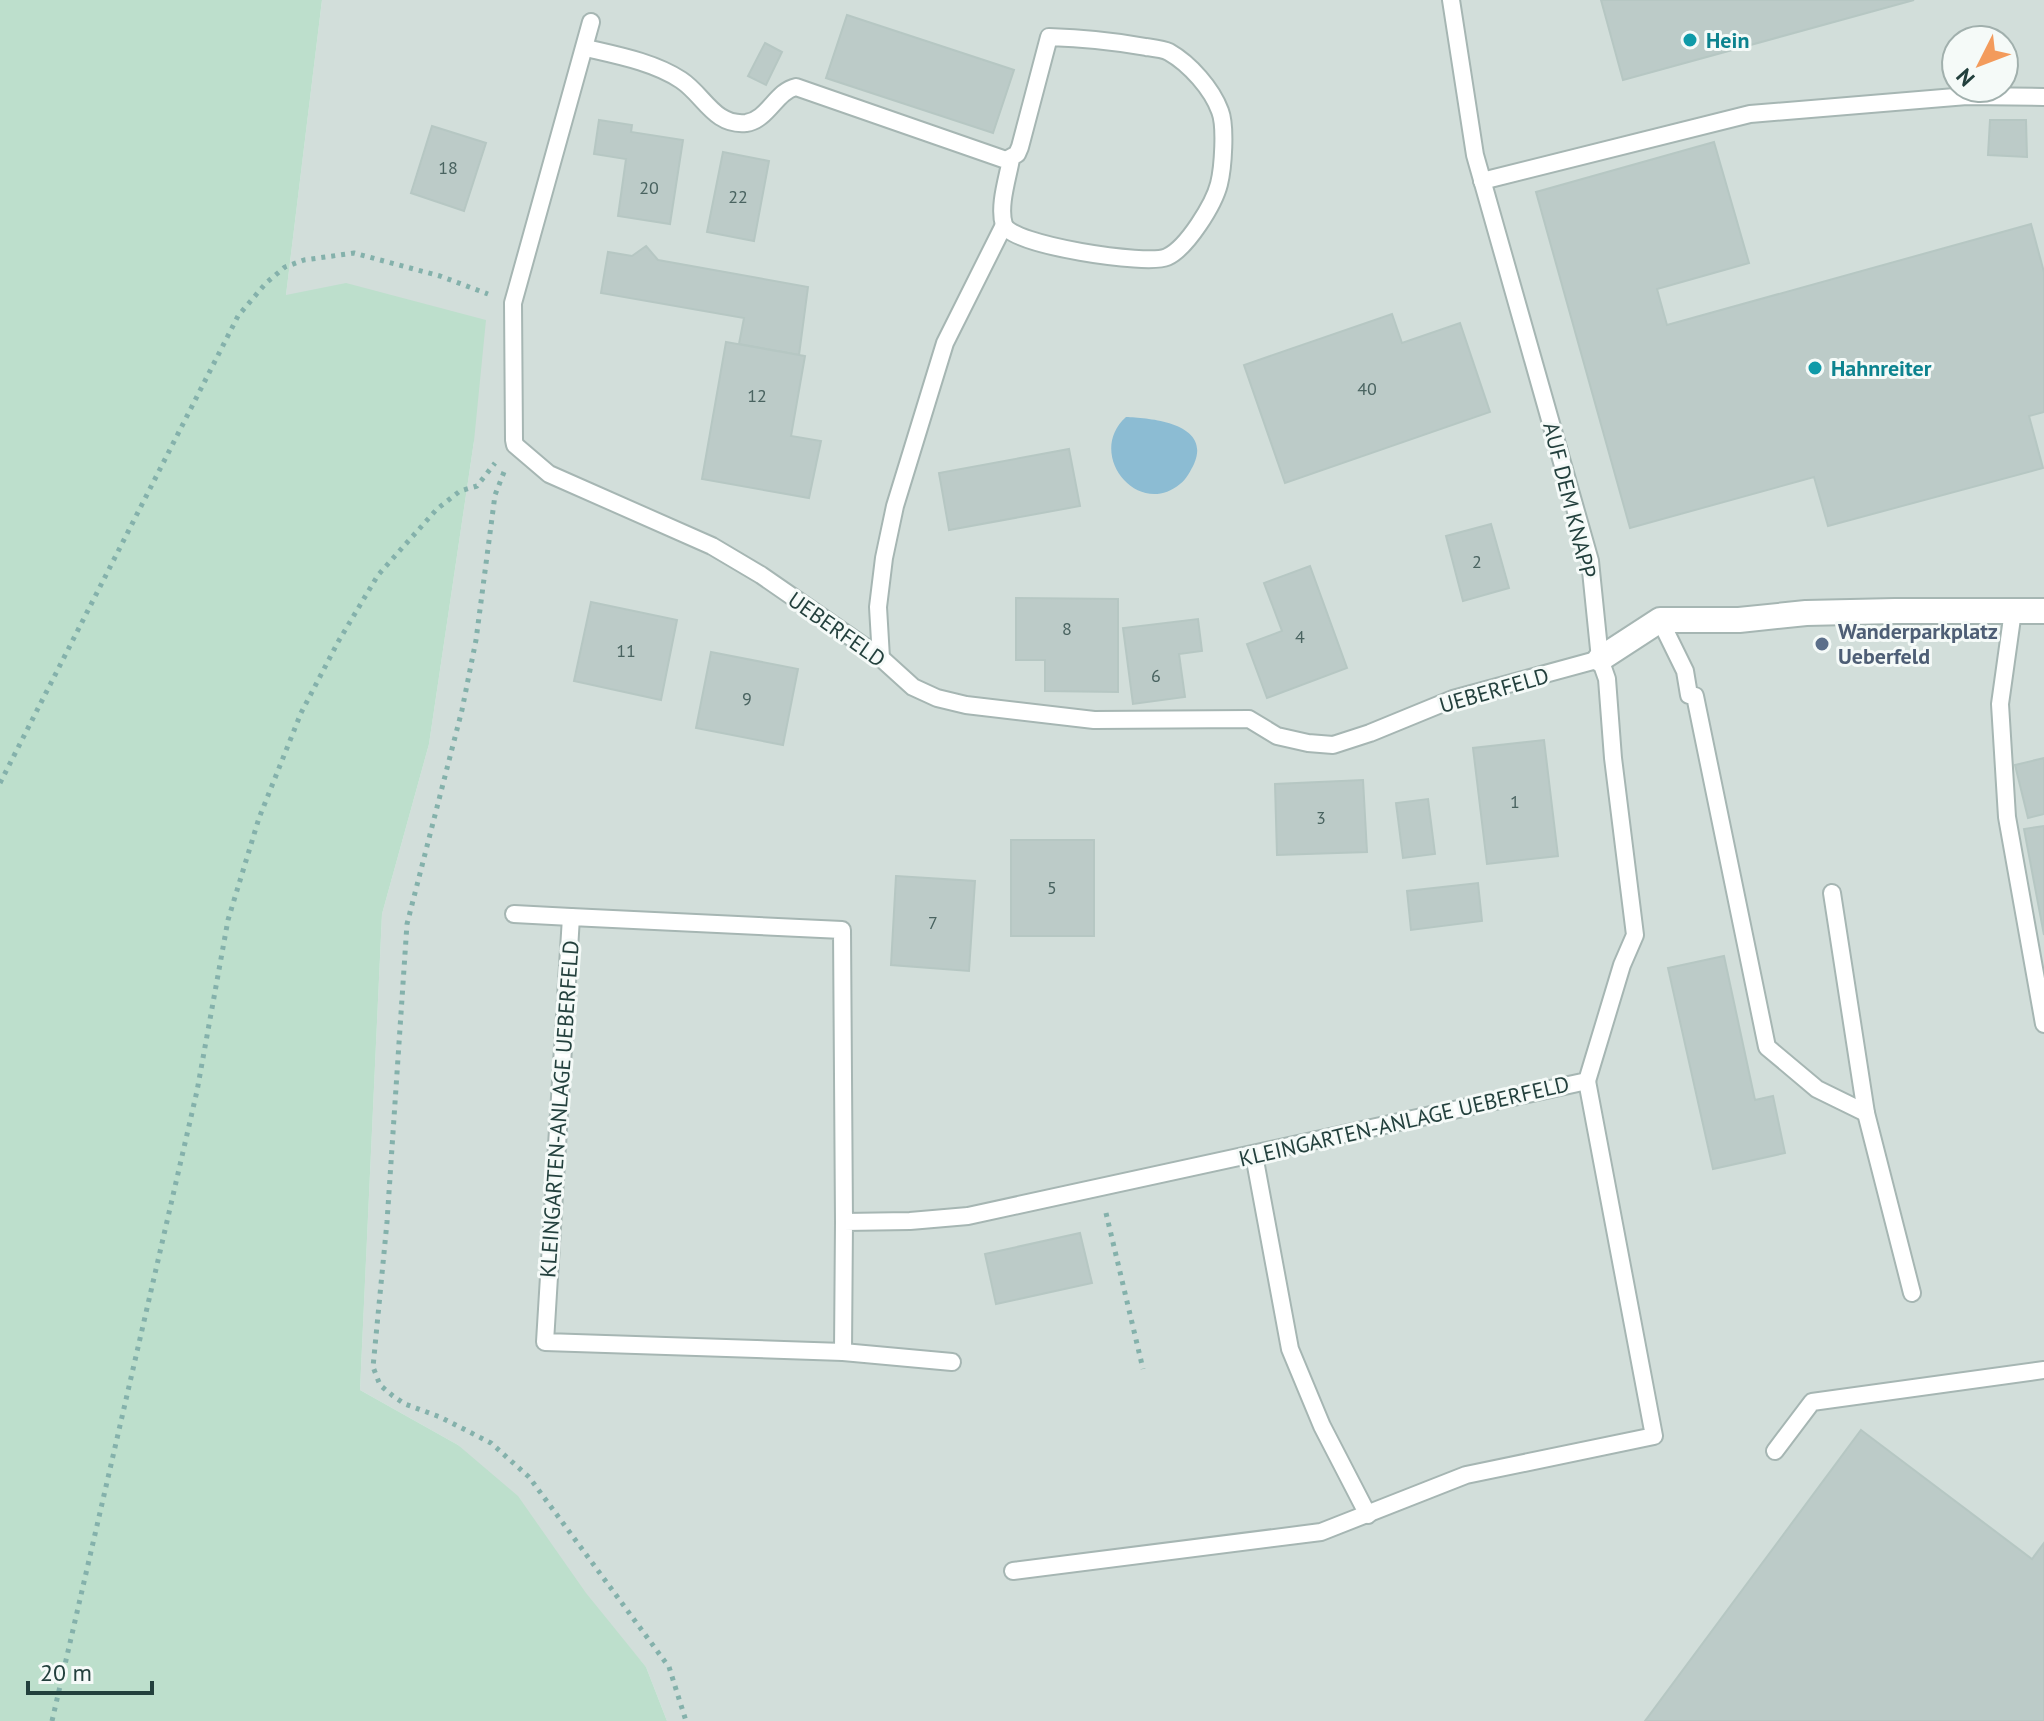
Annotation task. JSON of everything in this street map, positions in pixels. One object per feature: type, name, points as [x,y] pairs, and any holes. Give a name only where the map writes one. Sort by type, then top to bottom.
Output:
[{"type":"street","points":[[1600,659],[1660,620],[1739,620],[1806,613],[2044,611]]},
{"type":"lane","name":"AUF DEM KNAPP","points":[[1451,0],[1475,155],[1590,561],[1600,659]]},
{"type":"lane","points":[[515,442],[513,303],[591,22]]},
{"type":"lane","points":[[881,658],[878,607],[895,506],[945,343],[1004,225],[1011,159],[1020,147],[1049,37],[1102,39],[1168,51],[1199,76],[1221,112],[1223,148],[1219,184],[1206,213],[1180,247],[1166,257],[1146,260],[1077,251],[1023,239],[1010,234],[1004,225]]},
{"type":"lane","points":[[586,48],[672,75],[702,97],[712,112],[731,122],[751,122],[790,88],[796,87],[994,157],[1011,159]]},
{"type":"lane","points":[[1482,181],[1750,114],[1967,96],[2044,97]]},
{"type":"lane","name":"UEBERFELD","points":[[515,442],[549,474],[712,546],[761,575],[881,658],[913,687],[937,698],[966,705],[1094,720],[1249,719],[1277,736],[1333,745],[1453,699],[1600,659]]},
{"type":"lane","points":[[2013,611],[2000,704],[2007,817],[2044,1024]]},
{"type":"lane","points":[[1660,620],[1685,671],[1689,695],[1695,696],[1767,1047],[1817,1089],[1866,1113]]},
{"type":"lane","name":"KLEINGARTEN-ANLAGE UEBERFELD","points":[[844,1222],[968,1216],[1587,1081],[1622,965],[1635,935],[1613,758],[1607,679],[1600,659]]},
{"type":"lane","points":[[1832,893],[1866,1113],[1912,1293]]},
{"type":"lane","points":[[514,914],[571,917]]},
{"type":"lane","name":"KLEINGARTEN-ANLAGE UEBERFELD","points":[[571,917],[842,930],[844,1222],[843,1352],[545,1342],[571,917]]},
{"type":"lane","points":[[1013,1571],[1321,1532],[1466,1475],[1654,1436],[1587,1081]]},
{"type":"lane","points":[[1254,1155],[1290,1349],[1322,1426],[1368,1515]]},
{"type":"lane","points":[[843,1352],[952,1362]]},
{"type":"lane","points":[[1775,1451],[1812,1402],[2044,1370]]},
{"type":"path","points":[[0,783],[238,316],[266,283],[285,267],[304,260],[354,253],[440,276],[513,303]]},
{"type":"path","points":[[52,1721],[197,1091],[228,920],[259,818],[301,713],[378,575],[437,509],[460,491],[477,486],[515,442]]},
{"type":"path","points":[[515,442],[495,495],[473,654],[407,924],[387,1222],[373,1367],[380,1385],[393,1396],[491,1443],[529,1477],[669,1667],[686,1721]]},
{"type":"path","points":[[1101,1188],[1143,1369]]},
{"type":"shaded area","points":[[322,0],[2044,0],[2044,1721],[667,1721],[646,1667],[458,1445],[360,1390],[382,914],[429,744],[474,441],[286,295]]},
{"type":"green space","points":[[0,0],[322,0],[286,295],[346,283],[486,320],[474,441],[429,744],[382,914],[360,1390],[458,1445],[518,1496],[586,1593],[646,1667],[667,1721],[0,1721]]},
{"type":"water","points":[[1126,417],[1163,422],[1187,431],[1197,450],[1194,464],[1182,482],[1164,493],[1148,494],[1122,478],[1114,464],[1111,448],[1115,432]]},
{"type":"building","name":"Hein","points":[[1601,0],[1914,0],[1623,80]]},
{"type":"building","points":[[847,15],[1014,70],[993,133],[826,78]]},
{"type":"building","points":[[765,43],[782,52],[766,85],[748,76]]},
{"type":"building","points":[[599,120],[632,125],[631,132],[683,140],[670,224],[618,216],[626,159],[594,154]]},
{"type":"building","points":[[1990,120],[2026,120],[2027,157],[1988,155]]},
{"type":"building","points":[[432,126],[486,143],[464,211],[411,193]]},
{"type":"building","name":"Hahnreiter","points":[[1714,142],[1749,263],[1657,289],[1667,325],[2031,224],[2044,272],[2044,412],[2029,416],[2043,468],[1828,526],[1814,477],[1630,528],[1536,192]]},
{"type":"building","points":[[723,152],[769,161],[754,241],[707,232]]},
{"type":"building","points":[[646,246],[658,260],[808,287],[799,355],[739,344],[744,318],[601,293],[608,252],[632,256]]},
{"type":"building","points":[[1392,314],[1402,343],[1460,323],[1490,412],[1285,483],[1244,365]]},
{"type":"building","points":[[726,342],[805,356],[791,436],[821,441],[809,498],[702,479]]},
{"type":"building","points":[[1069,449],[1080,506],[949,530],[939,473]]},
{"type":"building","points":[[1491,524],[1509,588],[1463,601],[1446,536]]},
{"type":"building","points":[[1310,566],[1347,668],[1267,698],[1247,644],[1282,631],[1264,583]]},
{"type":"building","points":[[1016,598],[1118,599],[1118,692],[1045,691],[1045,660],[1016,660]]},
{"type":"building","points":[[591,602],[677,620],[661,700],[574,681]]},
{"type":"building","points":[[1198,619],[1202,651],[1179,654],[1185,697],[1133,704],[1123,628]]},
{"type":"building","points":[[711,652],[798,669],[783,745],[696,728]]},
{"type":"building","points":[[1544,740],[1558,856],[1487,864],[1473,748]]},
{"type":"building","points":[[2044,758],[2044,814],[2028,818],[2015,765]]},
{"type":"building","points":[[1363,780],[1367,852],[1277,855],[1275,784]]},
{"type":"building","points":[[1428,799],[1435,854],[1403,858],[1396,803]]},
{"type":"building","points":[[2044,826],[2044,935],[2024,829]]},
{"type":"building","points":[[1011,840],[1094,840],[1094,936],[1011,936]]},
{"type":"building","points":[[896,876],[975,881],[969,971],[891,965]]},
{"type":"building","points":[[1478,883],[1482,921],[1411,930],[1407,891]]},
{"type":"building","points":[[1724,956],[1755,1100],[1773,1096],[1785,1153],[1713,1169],[1668,968]]},
{"type":"building","points":[[1080,1233],[1092,1283],[996,1304],[985,1254]]},
{"type":"building","points":[[1861,1430],[2032,1559],[2044,1543],[2044,1721],[1645,1721]]},
{"type":"place","name":"Hein","points":[[1690,40]]},
{"type":"place","name":"Hahnreiter","points":[[1815,368]]},
{"type":"place","name":"Wanderparkplatz Ueberfeld","points":[[1822,644]]}]
